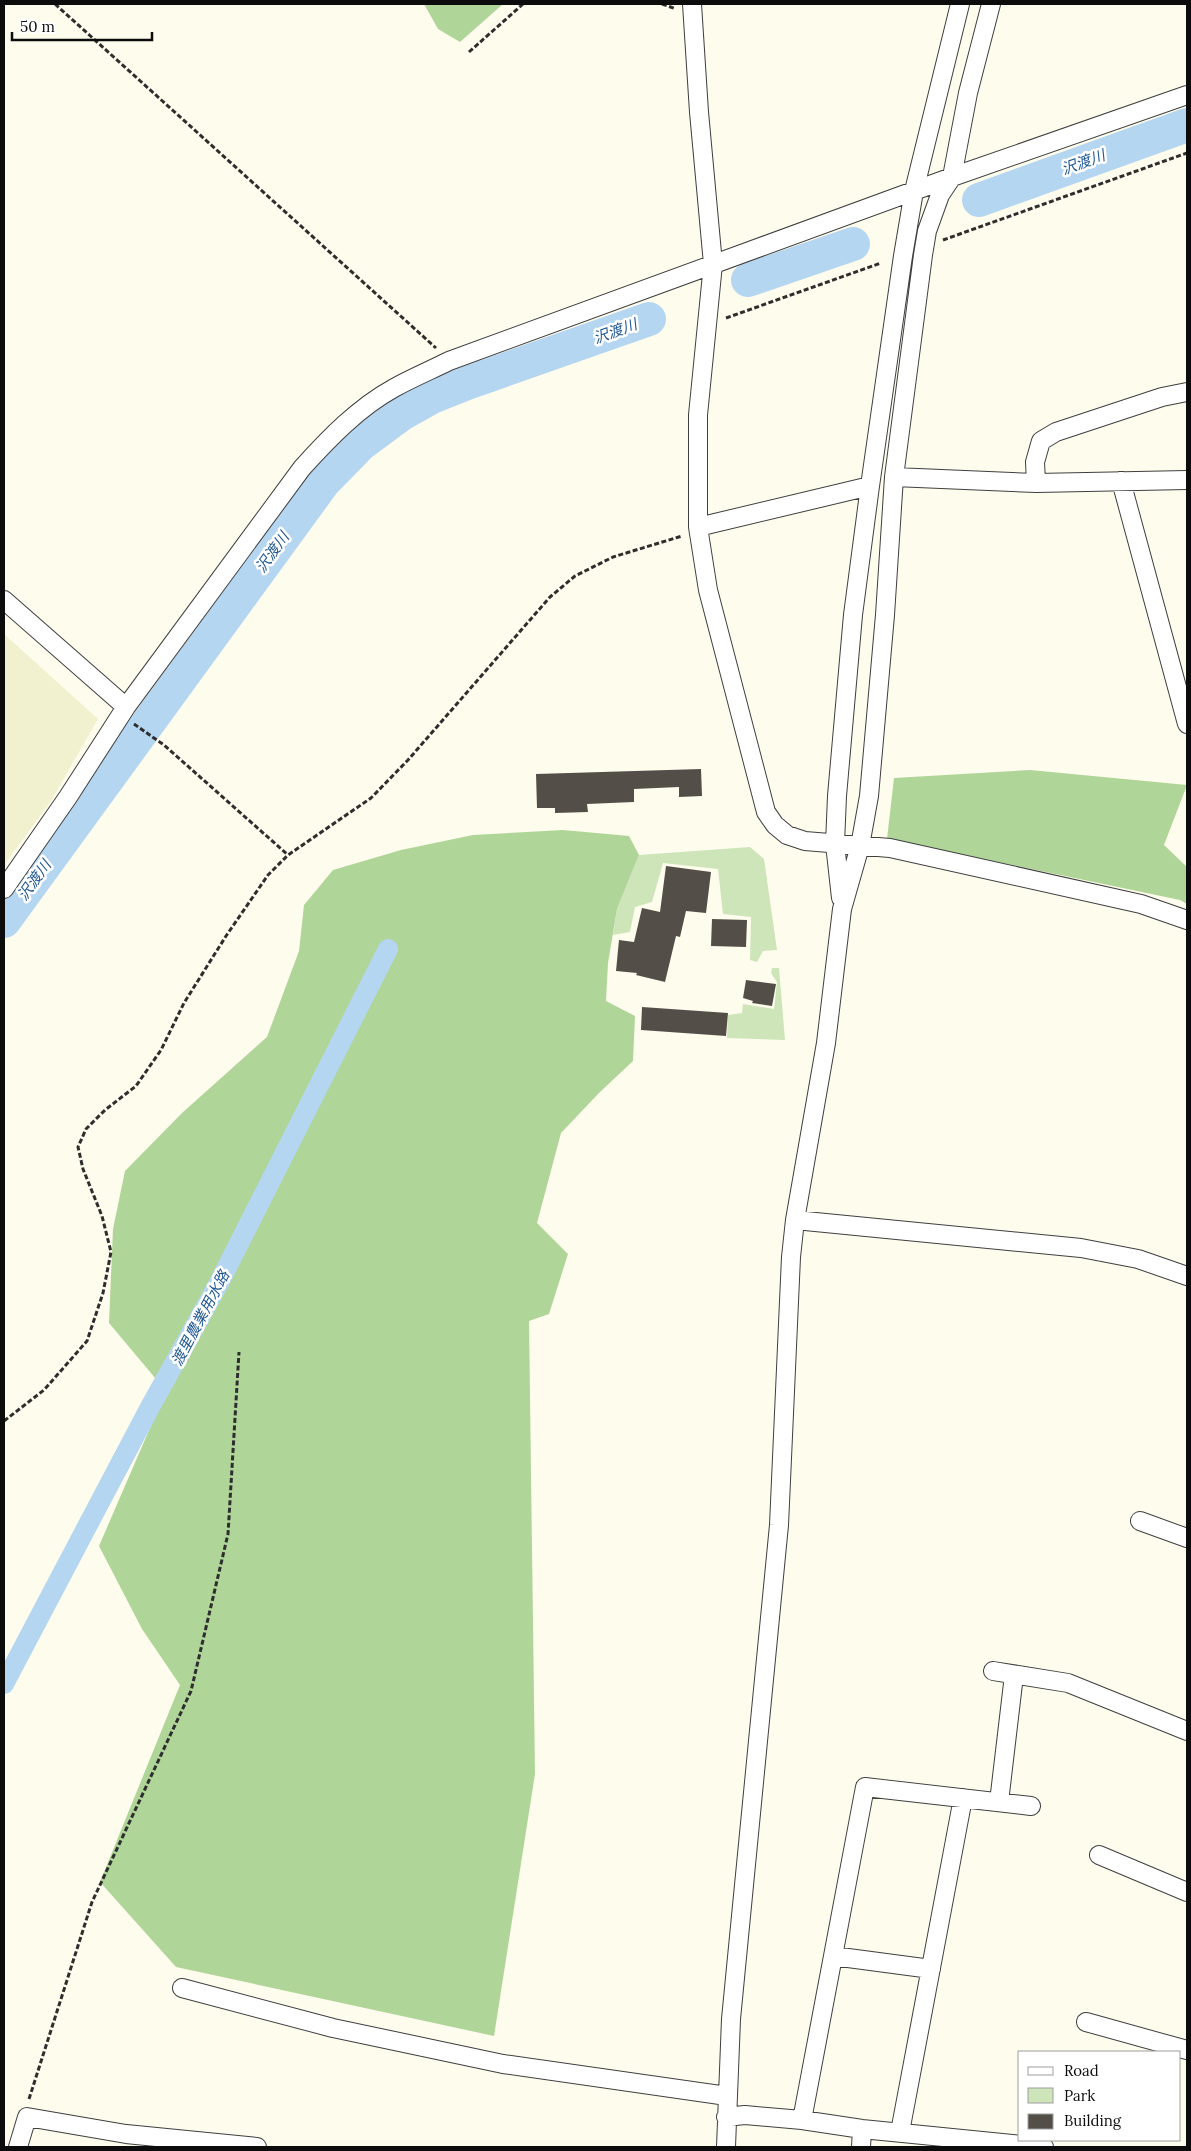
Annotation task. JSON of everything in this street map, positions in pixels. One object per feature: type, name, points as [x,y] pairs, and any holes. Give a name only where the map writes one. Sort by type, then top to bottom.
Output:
[{"type":"street","points":[[692,4],[699,112],[713,264],[698,415],[698,530],[708,590],[766,812],[775,825],[787,836],[805,841],[890,848],[1140,904],[1187,920]]},
{"type":"street","points":[[842,909],[835,844],[836,796],[851,644],[870,486],[914,191],[960,4]]},
{"type":"street","points":[[726,2147],[727,2096],[738,1940],[779,1526],[791,1257],[795,1220],[826,1043],[842,909],[860,846],[869,796],[885,615],[894,477],[927,231],[940,196],[952,177],[968,93],[991,4]]},
{"type":"street","points":[[4,889],[68,797],[126,707],[302,468],[331,436],[363,409],[393,388],[449,361],[952,177],[1187,95]]},
{"type":"street","points":[[1036,483],[1035,462],[1041,441],[1056,432],[1162,397],[1187,392]]},
{"type":"street","points":[[894,477],[1036,483],[1187,480]]},
{"type":"street","points":[[1121,481],[1187,724]]},
{"type":"street","points":[[698,530],[870,486]]},
{"type":"street","points":[[4,600],[126,707]]},
{"type":"street","points":[[795,1220],[1081,1248],[1138,1259],[1187,1276]]},
{"type":"street","points":[[1140,1521],[1187,1538]]},
{"type":"street","points":[[993,1671],[1048,1678],[1068,1683],[1187,1731]]},
{"type":"street","points":[[999,1802],[1014,1675]]},
{"type":"street","points":[[802,2120],[865,1787],[1031,1806]]},
{"type":"street","points":[[900,2132],[964,1798]]},
{"type":"street","points":[[1098,1855],[1187,1892]]},
{"type":"street","points":[[833,1956],[931,1969]]},
{"type":"street","points":[[182,1988],[333,2028],[502,2064],[727,2096]]},
{"type":"street","points":[[1086,2022],[1187,2050]]},
{"type":"street","points":[[726,2117],[744,2115],[802,2120],[862,2129],[1044,2147]]},
{"type":"street","points":[[18,2147],[27,2117],[126,2134],[257,2147]]},
{"type":"street","points":[[860,2147],[862,2129]]},
{"type":"path","points":[[55,4],[449,361]]},
{"type":"path","points":[[468,52],[523,4]]},
{"type":"path","points":[[942,240],[1187,153]]},
{"type":"path","points":[[726,318],[881,263]]},
{"type":"path","points":[[4,1421],[44,1390],[87,1342],[104,1292],[111,1252],[102,1216],[83,1169],[78,1146],[86,1129],[105,1110],[136,1086],[162,1050],[184,1003],[226,936],[268,875],[288,855],[371,798],[408,760],[550,597],[575,576],[613,557],[698,530]]},
{"type":"path","points":[[138,726],[164,745],[288,855]]},
{"type":"path","points":[[27,2117],[27,2105],[92,1902],[191,1691],[228,1534],[239,1352]]},
{"type":"green space","points":[[424,4],[503,4],[460,42],[438,29]]},
{"type":"green space","points":[[4,634],[98,719],[51,801],[4,865]]},
{"type":"green space","points":[[1030,770],[1187,785],[1164,845],[1187,867],[1187,904],[1180,900],[887,839],[894,778]]},
{"type":"green space","points":[[563,830],[629,836],[639,855],[617,909],[608,963],[606,1001],[635,1016],[633,1061],[561,1133],[537,1223],[568,1254],[549,1314],[529,1321],[535,1774],[494,2036],[176,1967],[100,1882],[180,1685],[142,1629],[99,1546],[166,1391],[109,1323],[113,1229],[125,1171],[182,1113],[267,1037],[299,951],[304,905],[333,870],[401,850],[473,835]]},
{"type":"green space","points":[[750,847],[764,859],[777,950],[763,951],[757,962],[750,960],[751,917],[723,914],[718,869],[663,863],[652,902],[635,907],[630,932],[613,935],[617,909],[639,855]]},
{"type":"green space","points":[[772,968],[779,968],[785,1040],[727,1038],[728,1015],[742,1013],[743,1004],[774,1009],[777,982],[771,973]]},
{"type":"building","points":[[701,769],[702,796],[679,797],[679,787],[634,789],[634,802],[587,804],[588,812],[555,813],[555,808],[537,808],[536,774]]},
{"type":"building","points":[[666,866],[711,872],[706,913],[686,911],[680,937],[676,936],[665,982],[636,975],[637,973],[616,971],[619,940],[634,942],[642,908],[660,912]]},
{"type":"building","points":[[712,919],[747,920],[746,947],[711,946]]},
{"type":"building","points":[[746,980],[776,984],[772,1006],[752,1003],[753,1001],[743,998]]},
{"type":"building","points":[[642,1007],[728,1013],[726,1036],[641,1030]]},
{"type":"waterway","name":"沢渡川","points":[[979,200],[1187,125]]},
{"type":"waterway","name":"沢渡川","points":[[748,280],[853,244]]},
{"type":"waterway","name":"沢渡川","points":[[4,921],[323,483],[361,444],[400,415],[432,397],[649,319]]},
{"type":"waterway","name":"渡里農業用水路","points":[[4,1684],[149,1409],[220,1281],[388,949]]}]
